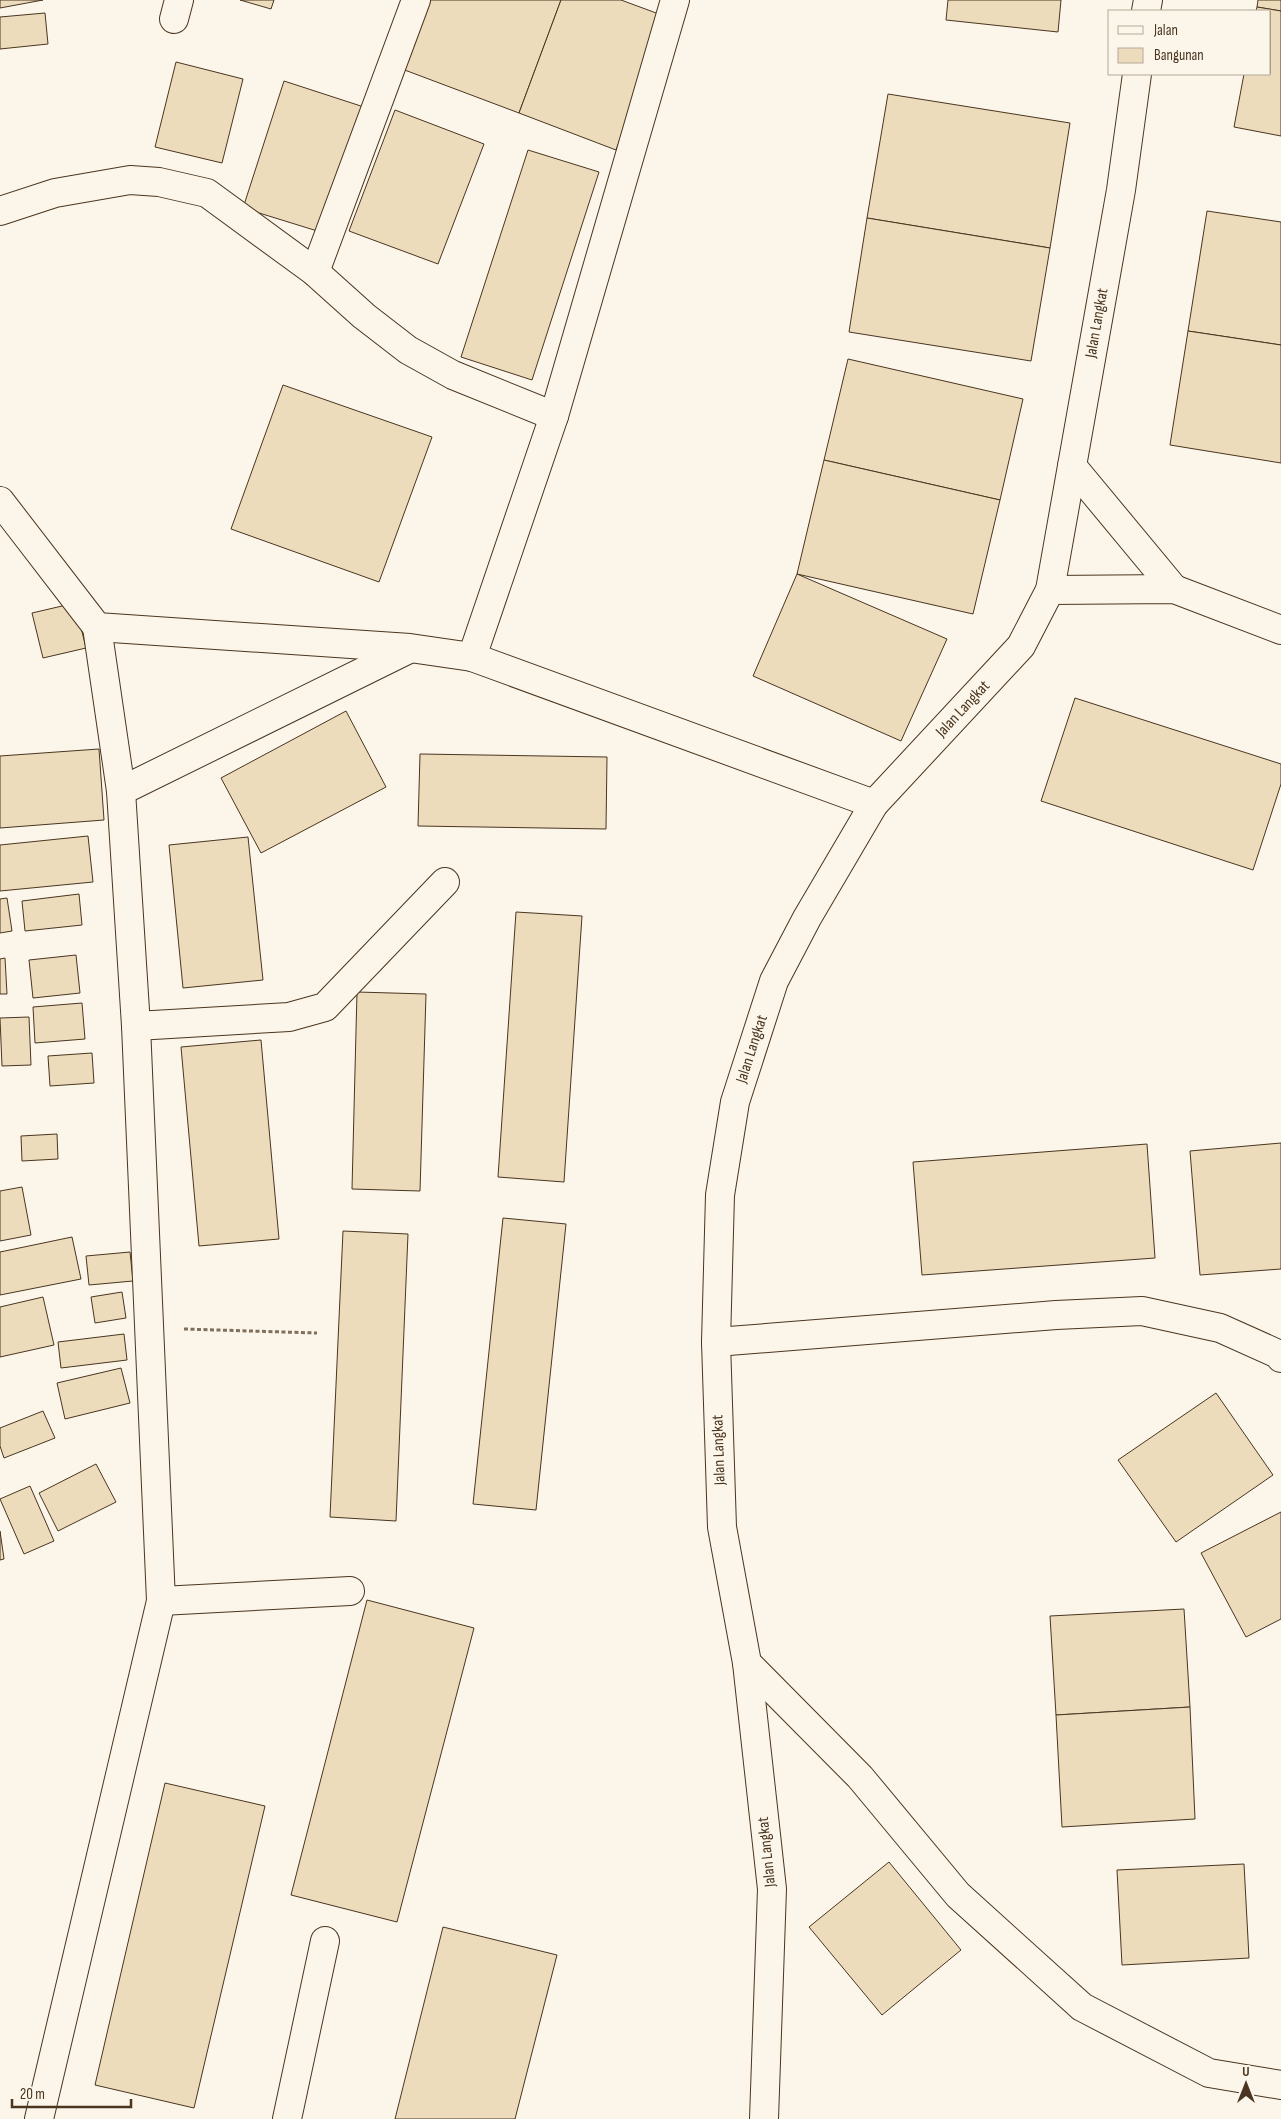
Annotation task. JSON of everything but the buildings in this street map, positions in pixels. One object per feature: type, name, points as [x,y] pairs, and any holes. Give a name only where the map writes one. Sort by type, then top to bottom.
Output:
[{"type":"street","points":[[315,272],[416,0]]},
{"type":"street","points":[[472,657],[554,416],[675,0]]},
{"type":"street","name":"Jalan Langkat","points":[[764,2119],[772,1889],[747,1663],[722,1527],[716,1342],[720,1195],[735,1102],[774,981],[807,918],[874,804],[1022,646],[1050,590],[1121,190],[1137,75]]},
{"type":"street","points":[[0,211],[54,193],[130,180],[159,182],[207,193],[315,272],[364,316],[408,350],[453,375],[554,416]]},
{"type":"street","points":[[1072,466],[1174,589]]},
{"type":"street","points":[[0,501],[97,627],[121,791],[136,1026],[161,1601],[39,2119]]},
{"type":"street","points":[[1050,590],[1174,589],[1281,630]]},
{"type":"street","points":[[97,627],[410,648],[472,657],[874,804]]},
{"type":"street","points":[[121,791],[410,648]]},
{"type":"street","points":[[136,1026],[289,1017],[325,1007],[382,950],[445,882]]},
{"type":"street","points":[[716,1342],[1142,1310],[1220,1328],[1278,1354],[1281,1358]]},
{"type":"street","points":[[161,1601],[350,1591]]},
{"type":"street","points":[[747,1663],[860,1778],[958,1895],[1082,2007],[1209,2073],[1281,2085]]},
{"type":"street","points":[[287,2119],[325,1941]]},
{"type":"path","points":[[149,1328],[317,1334]]}]
